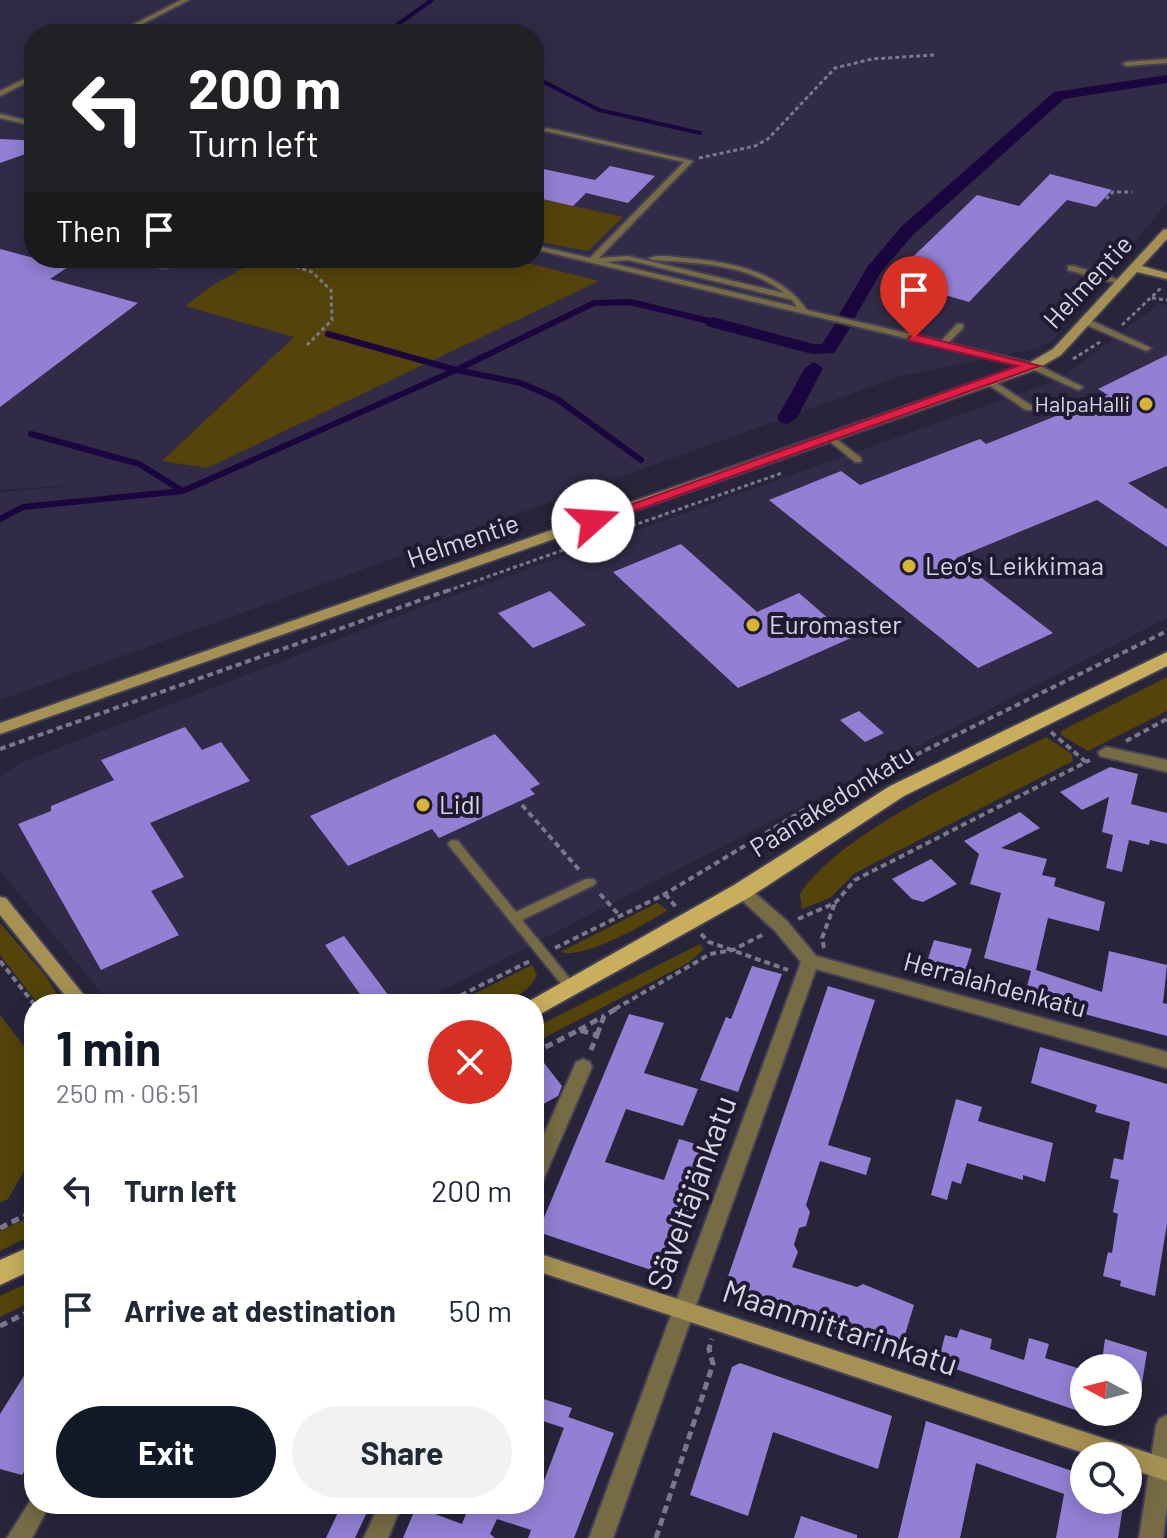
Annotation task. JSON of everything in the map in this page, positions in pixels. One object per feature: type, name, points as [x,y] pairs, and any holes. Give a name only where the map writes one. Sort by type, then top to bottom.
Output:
[{"type":"main road","name":"Paanakedonkatu","points":[[544,1002],[689,923],[897,791],[1167,658]]},
{"type":"main road","points":[[0,1273],[24,1261]]},
{"type":"street","name":"Helmentie","points":[[0,729],[1033,366],[1057,352],[1167,232]]},
{"type":"street","points":[[1135,268],[1167,276]]},
{"type":"street","points":[[1106,752],[1167,766]]},
{"type":"street","points":[[742,891],[781,926],[814,967]]},
{"type":"street","points":[[0,903],[74,994]]},
{"type":"street","name":"Herralahdenkatu","points":[[814,967],[1167,1060]]},
{"type":"street","name":"Säveltäjänkatu","points":[[601,1538],[814,967]]},
{"type":"street","points":[[544,1156],[583,1067]]},
{"type":"street","name":"Maanmittarinkatu","points":[[544,1264],[1085,1442]]},
{"type":"street","points":[[1151,1538],[1164,1469],[1167,1426]]},
{"type":"street","name":"Maanmittarinkatu","points":[[1142,1461],[1164,1469]]},
{"type":"street","points":[[19,1538],[33,1514]]},
{"type":"street","points":[[376,1538],[387,1514]]},
{"type":"lane","points":[[138,24],[186,0]]},
{"type":"lane","points":[[1126,64],[1167,61]]},
{"type":"lane","points":[[0,94],[24,81]]},
{"type":"lane","points":[[0,116],[24,122]]},
{"type":"lane","points":[[547,130],[689,161]]},
{"type":"lane","points":[[592,261],[689,161]]},
{"type":"lane","points":[[544,249],[1033,366],[1079,387]]},
{"type":"lane","points":[[592,261],[628,258],[795,298],[804,311]]},
{"type":"lane","points":[[1071,268],[1122,282]]},
{"type":"lane","points":[[1085,321],[1147,348]]},
{"type":"lane","points":[[942,345],[960,326]]},
{"type":"lane","points":[[989,381],[1029,408]]},
{"type":"lane","points":[[830,437],[858,460]]},
{"type":"lane","points":[[454,844],[571,988]]},
{"type":"lane","points":[[515,918],[590,882]]},
{"type":"path","points":[[689,161],[755,146],[768,139],[835,68],[872,59],[934,55]]},
{"type":"path","points":[[1106,199],[1113,192],[1132,192]]},
{"type":"path","points":[[300,268],[312,272],[331,290],[332,320],[307,345]]},
{"type":"path","points":[[1152,298],[1167,300]]},
{"type":"path","points":[[463,994],[665,894],[804,810],[1167,631]]},
{"type":"path","points":[[665,894],[709,942],[814,967],[835,903],[855,880],[1167,719]]},
{"type":"path","points":[[522,805],[620,916]]},
{"type":"path","points":[[544,1048],[710,954],[733,950],[835,903]]},
{"type":"path","points":[[0,961],[26,994]]},
{"type":"path","points":[[583,1067],[604,1016]]},
{"type":"path","points":[[579,1030],[597,1035]]},
{"type":"path","points":[[0,1228],[24,1216]]},
{"type":"path","points":[[0,1326],[24,1314]]},
{"type":"path","points":[[656,1538],[713,1364],[709,1349],[718,1321]]},
{"type":"shaded area","points":[[0,0],[1167,0],[1167,203],[1053,340],[1038,348],[898,377],[0,700],[0,492],[94,484],[0,490]]},
{"type":"shaded area","points":[[544,199],[623,217],[588,251],[544,243]]},
{"type":"shaded area","points":[[544,267],[599,281],[207,468],[162,461],[294,337],[185,306],[243,268]]},
{"type":"shaded area","points":[[1159,304],[1167,305],[1167,618],[435,994],[103,994],[0,871],[0,776],[20,763],[419,608],[1060,379]]},
{"type":"shaded area","points":[[1167,677],[1167,711],[1088,751],[1061,735],[1061,731]]},
{"type":"shaded area","points":[[1046,737],[1072,754],[1073,761],[855,873],[830,898],[802,909],[800,894],[846,848],[912,805]]},
{"type":"shaded area","points":[[657,903],[668,910],[630,932],[583,951],[560,952]]},
{"type":"shaded area","points":[[0,923],[45,975],[57,994],[30,994],[0,955]]},
{"type":"shaded area","points":[[700,944],[704,949],[688,963],[544,1038],[544,1023]]},
{"type":"shaded area","points":[[532,965],[537,975],[520,994],[474,994]]},
{"type":"shaded area","points":[[0,1015],[24,1046],[24,1171],[8,1199],[0,1203]]},
{"type":"shaded area","points":[[24,1220],[24,1239],[0,1251],[0,1231]]},
{"type":"shaded area","points":[[24,1285],[24,1305],[0,1317],[0,1296]]},
{"type":"building","points":[[0,139],[24,140],[24,155],[0,163]]},
{"type":"building","points":[[610,166],[655,176],[628,203],[586,193],[573,206],[544,199],[544,169],[595,180]]},
{"type":"building","points":[[1050,174],[1112,190],[1096,207],[1067,200],[969,302],[890,279],[977,195],[1019,206]]},
{"type":"building","points":[[0,249],[24,255],[24,268],[66,268],[50,279],[138,303],[0,407]]},
{"type":"building","points":[[1167,355],[1167,466],[1128,483],[1167,509],[1167,547],[1097,500],[956,558],[1053,633],[978,668],[769,500],[841,471],[860,485],[980,439],[986,444],[1108,395],[1098,389]]},
{"type":"building","name":"Euromaster","points":[[681,544],[757,612],[799,593],[851,638],[738,688],[613,572]]},
{"type":"building","points":[[550,591],[586,625],[533,648],[498,613]]},
{"type":"building","points":[[859,711],[884,733],[865,742],[840,720]]},
{"type":"building","points":[[185,727],[202,750],[221,742],[250,781],[150,823],[184,877],[151,891],[179,935],[101,970],[18,824],[51,811],[51,806],[114,780],[101,760]]},
{"type":"building","name":"Lidl","points":[[495,734],[540,784],[530,789],[535,794],[439,838],[432,829],[348,866],[310,816]]},
{"type":"building","points":[[1110,767],[1138,774],[1131,804],[1167,813],[1167,844],[1150,840],[1149,845],[1129,840],[1122,872],[1106,868],[1113,835],[1102,832],[1109,797],[1082,810],[1060,792]]},
{"type":"building","points":[[1020,812],[1040,828],[1001,848],[1047,859],[1042,875],[1056,878],[1054,886],[1105,902],[1099,931],[1048,918],[1036,970],[1102,992],[1109,951],[1167,965],[1163,1003],[1167,1004],[1167,1036],[1024,998],[1031,971],[984,958],[1001,893],[970,884],[979,854],[964,841]]},
{"type":"building","points":[[931,859],[957,884],[923,902],[912,899],[892,879]]},
{"type":"building","points":[[344,936],[388,994],[360,994],[325,945]]},
{"type":"building","points":[[934,940],[972,949],[962,981],[924,971]]},
{"type":"building","points":[[752,966],[782,974],[738,1092],[700,1080],[726,1017],[731,1019]]},
{"type":"building","points":[[828,986],[875,1000],[828,1145],[871,1158],[866,1175],[820,1161],[806,1205],[810,1212],[806,1226],[799,1228],[794,1245],[798,1252],[792,1267],[857,1287],[863,1284],[914,1305],[900,1351],[723,1291]]},
{"type":"building","points":[[629,1014],[664,1023],[644,1073],[698,1089],[683,1126],[626,1109],[605,1162],[664,1180],[679,1139],[716,1150],[669,1276],[544,1234],[544,1218]]},
{"type":"building","points":[[1040,1047],[1167,1084],[1167,1224],[1155,1296],[1120,1286],[1121,1281],[1103,1276],[1108,1252],[1112,1253],[1118,1214],[1113,1212],[1119,1180],[1110,1178],[1114,1158],[1123,1160],[1130,1122],[1095,1112],[1097,1105],[1031,1083]]},
{"type":"building","points":[[544,1063],[562,1086],[558,1096],[544,1104]]},
{"type":"building","points":[[956,1099],[982,1107],[978,1121],[1053,1143],[1045,1182],[1023,1175],[1023,1180],[967,1163],[961,1184],[952,1181],[947,1200],[931,1195]]},
{"type":"building","points":[[960,1329],[992,1339],[990,1349],[1024,1360],[1029,1338],[1049,1344],[1045,1358],[1070,1366],[1070,1408],[938,1363],[945,1335],[957,1338]]},
{"type":"building","points":[[1105,1339],[1147,1352],[1142,1383],[1142,1354],[1103,1354]]},
{"type":"building","points":[[740,1363],[892,1416],[878,1469],[773,1432],[748,1516],[690,1495],[732,1367]]},
{"type":"building","points":[[24,1376],[22,1475],[0,1469],[0,1414]]},
{"type":"building","points":[[544,1399],[572,1408],[564,1428],[544,1421]]},
{"type":"building","points":[[568,1417],[614,1433],[574,1538],[528,1538],[531,1530],[497,1519],[490,1534],[495,1538],[403,1538],[413,1514],[435,1514],[462,1524],[466,1514],[544,1514],[544,1481]]},
{"type":"building","points":[[926,1421],[1070,1470],[1070,1514],[1122,1514],[1118,1538],[1056,1538],[1064,1494],[976,1463],[960,1538],[898,1538]]},
{"type":"building","points":[[337,1514],[366,1514],[355,1538],[326,1538]]},
{"type":"building","points":[[801,1516],[857,1535],[857,1538],[794,1538]]},
{"type":"waterway","points":[[398,24],[432,0]]},
{"type":"waterway","points":[[848,315],[874,270],[907,231],[1059,95],[1167,79]]},
{"type":"waterway","points":[[544,82],[599,110],[700,133]]},
{"type":"waterway","points":[[456,370],[594,303],[630,302],[713,322]]},
{"type":"waterway","points":[[713,322],[812,349],[828,349],[841,328]]},
{"type":"waterway","points":[[328,334],[456,370]]},
{"type":"waterway","points":[[787,418],[814,368]]},
{"type":"waterway","points":[[0,519],[23,507],[183,491],[456,370]]},
{"type":"waterway","points":[[456,370],[521,383],[557,399],[641,460]]},
{"type":"waterway","points":[[31,434],[139,464],[181,490]]},
{"type":"place","name":"HalpaHalli","points":[[1146,404]]},
{"type":"place","name":"Leo's Leikkimaa","points":[[909,566]]},
{"type":"place","name":"Euromaster","points":[[753,625]]},
{"type":"place","name":"Lidl","points":[[423,805]]},
{"type":"route","points":[[593,521],[1033,366],[914,338]]}]
